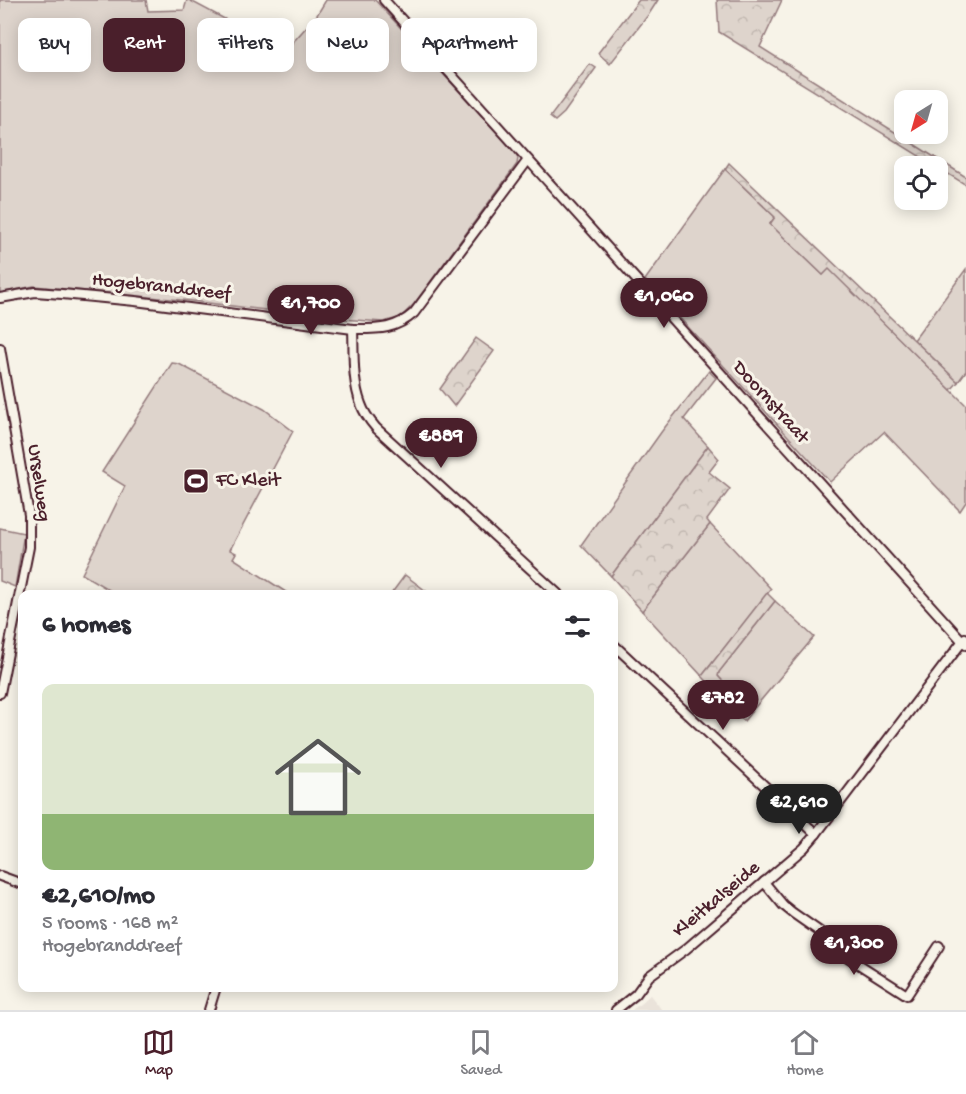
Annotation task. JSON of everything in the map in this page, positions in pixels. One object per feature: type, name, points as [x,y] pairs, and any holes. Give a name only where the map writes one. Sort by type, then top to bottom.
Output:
[{"type":"street","name":"Doornstraat","points":[[384,0],[965,641]]},
{"type":"street","name":"Hogebranddreef","points":[[0,298],[35,292],[62,294],[353,329],[389,327],[407,319],[414,313],[528,160]]},
{"type":"street","points":[[353,329],[357,387],[361,405],[376,428],[554,590]]},
{"type":"street","name":"Urselweg","points":[[0,348],[28,515],[29,547],[20,590]]},
{"type":"street","name":"Urselweg","points":[[0,693],[18,602]]},
{"type":"street","name":"Kleitkalseide","points":[[616,1010],[636,994],[649,976],[686,949],[804,848],[965,641]]},
{"type":"street","points":[[618,649],[816,834]]},
{"type":"street","points":[[0,876],[18,883]]},
{"type":"street","points":[[764,882],[783,905],[823,934],[838,951],[907,995],[939,946]]},
{"type":"street","points":[[209,1010],[214,992]]},
{"type":"shaded area","points":[[650,995],[662,1010],[632,1010],[640,1004]]},
{"type":"green space","points":[[0,0],[146,0],[148,11],[184,10],[189,0],[223,18],[197,18],[197,72],[294,72],[294,41],[306,27],[306,72],[389,72],[389,18],[314,18],[326,0],[375,0],[401,28],[401,72],[441,72],[518,158],[517,164],[414,304],[401,317],[384,322],[34,286],[0,293]]},
{"type":"green space","points":[[639,0],[658,0],[610,64],[598,53]]},
{"type":"green space","points":[[717,0],[782,0],[760,47],[894,132],[894,140],[719,32]]},
{"type":"green space","points":[[590,64],[596,68],[564,113],[555,121],[550,117]]},
{"type":"green space","points":[[900,144],[914,144],[933,156],[919,156]]},
{"type":"green space","points":[[729,163],[958,382],[951,390],[829,269],[823,275],[770,224],[775,217],[725,169]]},
{"type":"green space","points":[[948,166],[966,177],[966,185],[948,174]]},
{"type":"green space","points":[[725,169],[775,217],[770,224],[823,275],[829,268],[966,405],[966,502],[960,511],[884,432],[830,482],[645,280]]},
{"type":"green space","points":[[966,269],[966,371],[958,382],[914,340]]},
{"type":"green space","points":[[476,338],[494,351],[454,406],[440,389]]},
{"type":"green space","points":[[172,363],[179,364],[264,409],[293,431],[230,550],[236,553],[233,558],[283,590],[109,590],[82,574],[125,486],[102,472]]},
{"type":"green space","points":[[709,371],[716,378],[684,419],[708,446],[611,576],[581,545],[662,431]]},
{"type":"green space","points":[[708,446],[719,459],[709,472],[730,489],[707,520],[710,524],[642,611],[611,576]]},
{"type":"green space","points":[[710,524],[771,589],[702,676],[642,611]]},
{"type":"green space","points":[[0,528],[24,533],[15,587],[0,581]]},
{"type":"green space","points":[[405,575],[425,590],[394,590]]},
{"type":"green space","points":[[767,593],[775,601],[718,676],[751,712],[744,721],[702,676]]},
{"type":"green space","points":[[775,601],[814,637],[751,712],[718,676]]},
{"type":"place","name":"FC Kleit","points":[[196,481]]}]
